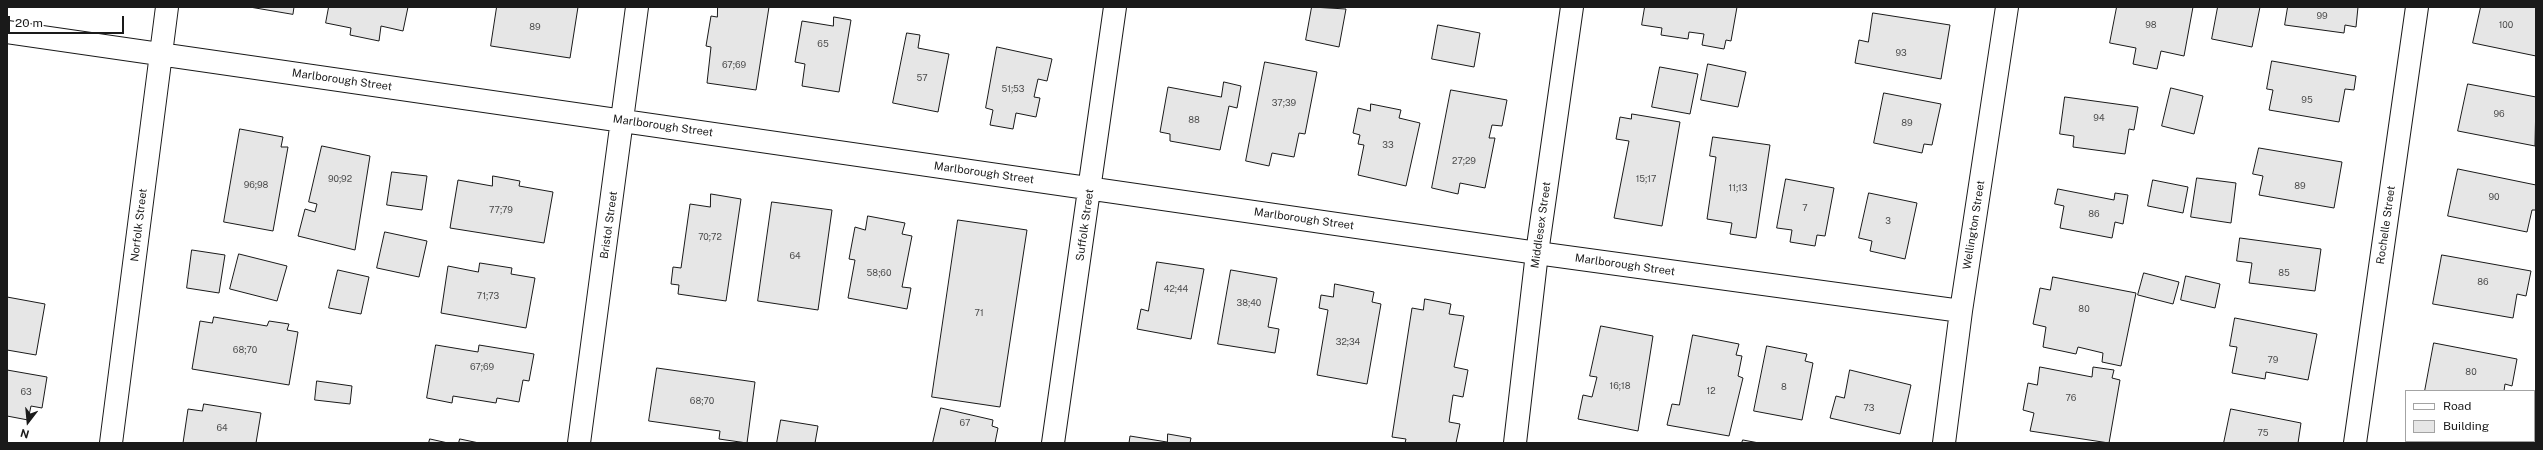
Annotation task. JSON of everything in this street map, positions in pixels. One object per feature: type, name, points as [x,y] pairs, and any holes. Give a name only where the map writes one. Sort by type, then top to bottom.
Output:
[{"type":"street","name":"Norfolk Street","points":[[111,443],[167,7]]},
{"type":"street","name":"Bristol Street","points":[[579,443],[624,121],[637,7]]},
{"type":"street","name":"Suffolk Street","points":[[1053,443],[1115,7]]},
{"type":"street","name":"Middlesex Street","points":[[1515,443],[1537,253],[1572,7]]},
{"type":"street","name":"Wellington Street","points":[[1944,443],[1961,311],[2007,7]]},
{"type":"street","name":"Rochelle Street","points":[[2355,443],[2417,7]]},
{"type":"street","name":"Marlborough Street","points":[[7,32],[1537,253],[1961,311]]},
{"type":"building","points":[[250,7],[294,7],[293,14]]},
{"type":"building","points":[[329,7],[408,7],[403,31],[381,26],[379,41],[350,35],[351,28],[326,23]]},
{"type":"building","points":[[497,7],[578,7],[570,58],[491,46]]},
{"type":"building","points":[[718,7],[769,7],[756,90],[707,83],[711,47],[706,46],[711,16],[717,17]]},
{"type":"building","points":[[1312,7],[1346,9],[1339,47],[1306,40]]},
{"type":"building","points":[[1645,7],[1737,7],[1731,41],[1726,40],[1724,49],[1702,45],[1704,34],[1689,32],[1688,39],[1661,35],[1662,28],[1642,25]]},
{"type":"building","points":[[2117,7],[2193,7],[2184,56],[2161,51],[2157,69],[2133,64],[2136,48],[2110,43]]},
{"type":"building","points":[[2218,7],[2260,7],[2252,47],[2212,39]]},
{"type":"building","points":[[2288,7],[2358,7],[2356,27],[2345,25],[2344,33],[2285,25]]},
{"type":"building","points":[[2481,7],[2536,7],[2536,56],[2473,43]]},
{"type":"building","points":[[1873,13],[1950,25],[1941,79],[1855,63],[1859,40],[1868,42]]},
{"type":"building","points":[[834,17],[851,20],[839,92],[802,86],[805,64],[795,62],[802,21],[833,26]]},
{"type":"building","points":[[1438,25],[1480,33],[1474,67],[1432,59]]},
{"type":"building","points":[[907,33],[920,35],[918,48],[949,54],[938,112],[893,103]]},
{"type":"building","points":[[997,47],[1052,59],[1047,81],[1038,79],[1034,97],[1040,98],[1036,117],[1016,113],[1013,129],[990,125],[993,110],[986,108]]},
{"type":"building","points":[[2272,61],[2356,76],[2354,90],[2345,89],[2339,122],[2269,110],[2273,90],[2267,89]]},
{"type":"building","points":[[1265,62],[1317,72],[1305,134],[1299,133],[1294,157],[1272,153],[1269,166],[1246,161]]},
{"type":"building","points":[[1708,64],[1746,72],[1738,107],[1701,100]]},
{"type":"building","points":[[1660,67],[1698,74],[1690,114],[1652,107]]},
{"type":"building","points":[[1224,82],[1241,86],[1237,108],[1229,106],[1220,150],[1170,141],[1170,134],[1160,132],[1168,87],[1221,97]]},
{"type":"building","points":[[2468,84],[2536,97],[2535,146],[2458,131]]},
{"type":"building","points":[[2171,88],[2203,96],[2194,134],[2162,126]]},
{"type":"building","points":[[1451,90],[1507,100],[1502,126],[1492,125],[1489,138],[1495,138],[1485,188],[1460,183],[1458,194],[1432,188]]},
{"type":"building","points":[[1884,93],[1941,104],[1932,145],[1924,144],[1922,153],[1874,143]]},
{"type":"building","points":[[2065,97],[2138,107],[2134,130],[2129,129],[2125,154],[2073,147],[2074,136],[2060,134]]},
{"type":"building","points":[[1371,104],[1401,110],[1399,118],[1420,123],[1406,186],[1358,175],[1364,145],[1358,144],[1360,135],[1353,133],[1358,108],[1370,111]]},
{"type":"building","points":[[1632,114],[1680,122],[1662,226],[1614,218],[1629,141],[1616,139],[1620,117],[1631,119]]},
{"type":"building","points":[[240,129],[283,137],[281,147],[288,147],[273,231],[224,222]]},
{"type":"building","points":[[1713,137],[1770,145],[1756,238],[1730,234],[1732,223],[1707,219],[1716,157],[1710,156]]},
{"type":"building","points":[[322,146],[370,156],[355,250],[298,236],[305,209],[315,212],[317,204],[309,202]]},
{"type":"building","points":[[2259,148],[2342,162],[2334,208],[2259,195],[2263,176],[2253,174]]},
{"type":"building","points":[[2458,169],[2536,185],[2536,210],[2532,210],[2527,232],[2448,216]]},
{"type":"building","points":[[392,172],[427,176],[422,210],[387,205]]},
{"type":"building","points":[[493,176],[520,181],[519,186],[553,192],[544,243],[450,228],[458,180],[492,186]]},
{"type":"building","points":[[2197,178],[2236,183],[2231,223],[2191,217]]},
{"type":"building","points":[[1786,179],[1834,188],[1825,236],[1817,235],[1815,246],[1790,242],[1792,230],[1777,228]]},
{"type":"building","points":[[2153,180],[2188,187],[2183,213],[2148,206]]},
{"type":"building","points":[[2058,189],[2114,200],[2115,193],[2128,195],[2123,224],[2115,222],[2112,238],[2060,228],[2064,206],[2055,204]]},
{"type":"building","points":[[1869,193],[1917,203],[1905,259],[1870,251],[1872,241],[1859,238]]},
{"type":"building","points":[[711,194],[741,199],[726,301],[678,294],[679,285],[671,284],[673,267],[681,268],[690,204],[710,207]]},
{"type":"building","points":[[772,202],[832,210],[818,310],[758,301]]},
{"type":"building","points":[[868,216],[905,223],[902,234],[912,236],[902,287],[911,288],[907,309],[848,298],[855,260],[849,259],[855,227],[865,230]]},
{"type":"building","points":[[958,220],[1027,230],[1000,407],[932,397]]},
{"type":"building","points":[[385,232],[427,241],[419,277],[377,268]]},
{"type":"building","points":[[2240,238],[2321,249],[2315,291],[2249,283],[2252,263],[2237,261]]},
{"type":"building","points":[[192,250],[225,255],[219,293],[187,288]]},
{"type":"building","points":[[239,254],[287,266],[277,301],[230,289]]},
{"type":"building","points":[[2442,255],[2531,271],[2526,296],[2517,294],[2513,318],[2433,304]]},
{"type":"building","points":[[1157,262],[1204,269],[1191,339],[1137,329],[1141,309],[1148,311]]},
{"type":"building","points":[[480,263],[512,268],[511,274],[535,278],[526,328],[441,313],[448,266],[478,272]]},
{"type":"building","points":[[338,270],[369,277],[361,314],[329,308]]},
{"type":"building","points":[[1231,270],[1277,278],[1268,327],[1279,329],[1275,353],[1218,344]]},
{"type":"building","points":[[2144,273],[2179,282],[2173,304],[2138,295]]},
{"type":"building","points":[[2186,276],[2220,284],[2215,308],[2181,300]]},
{"type":"building","points":[[2053,277],[2136,293],[2121,366],[2102,362],[2103,353],[2078,347],[2076,354],[2043,347],[2046,327],[2033,324],[2040,288],[2050,290]]},
{"type":"building","points":[[1335,284],[1374,292],[1372,302],[1381,304],[1367,384],[1317,375],[1328,310],[1319,308],[1321,295],[1333,297]]},
{"type":"building","points":[[7,297],[45,304],[36,355],[7,350]]},
{"type":"building","points":[[1425,299],[1451,304],[1449,314],[1464,316],[1454,367],[1468,370],[1463,397],[1453,395],[1449,422],[1460,424],[1456,443],[1405,443],[1406,439],[1392,437],[1412,308],[1423,310]]},
{"type":"building","points":[[214,317],[267,326],[269,321],[289,324],[287,330],[298,332],[289,385],[192,369],[200,321],[212,323]]},
{"type":"building","points":[[2235,318],[2317,334],[2308,380],[2266,372],[2265,379],[2232,373],[2237,347],[2230,346]]},
{"type":"building","points":[[1601,326],[1653,336],[1638,431],[1578,419],[1583,395],[1592,397],[1597,377],[1590,376]]},
{"type":"building","points":[[1693,335],[1739,344],[1736,355],[1742,356],[1738,376],[1743,378],[1729,436],[1667,425],[1672,404],[1679,405]]},
{"type":"building","points":[[2434,343],[2517,359],[2512,386],[2505,384],[2504,390],[2425,390]]},
{"type":"building","points":[[436,345],[478,352],[479,345],[534,354],[529,381],[523,380],[519,402],[497,398],[496,403],[453,396],[452,403],[427,398]]},
{"type":"building","points":[[1767,346],[1807,354],[1805,361],[1813,363],[1802,420],[1754,411]]},
{"type":"building","points":[[2040,367],[2092,377],[2093,367],[2114,370],[2112,378],[2120,380],[2109,443],[2030,431],[2034,413],[2023,410],[2028,383],[2037,385]]},
{"type":"building","points":[[657,368],[755,382],[747,443],[719,439],[720,431],[649,421]]},
{"type":"building","points":[[7,370],[47,377],[42,408],[31,406],[28,420],[7,416]]},
{"type":"building","points":[[1850,370],[1911,385],[1900,434],[1830,418],[1836,396],[1844,398]]},
{"type":"building","points":[[317,381],[352,386],[350,404],[315,400]]},
{"type":"building","points":[[204,404],[261,413],[256,443],[183,443],[188,409],[202,411]]},
{"type":"building","points":[[941,408],[993,420],[992,426],[998,428],[995,443],[933,443]]},
{"type":"building","points":[[2231,409],[2301,423],[2298,443],[2224,443]]},
{"type":"building","points":[[781,420],[818,426],[815,443],[777,443]]},
{"type":"building","points":[[1168,434],[1191,438],[1190,443],[1129,443],[1130,436],[1167,442]]},
{"type":"building","points":[[430,439],[448,443],[429,443]]},
{"type":"building","points":[[460,439],[479,443],[459,443]]},
{"type":"building","points":[[1743,440],[1759,443],[1742,443]]},
{"type":"building","points":[[2500,442],[2507,443],[2415,443]]}]
